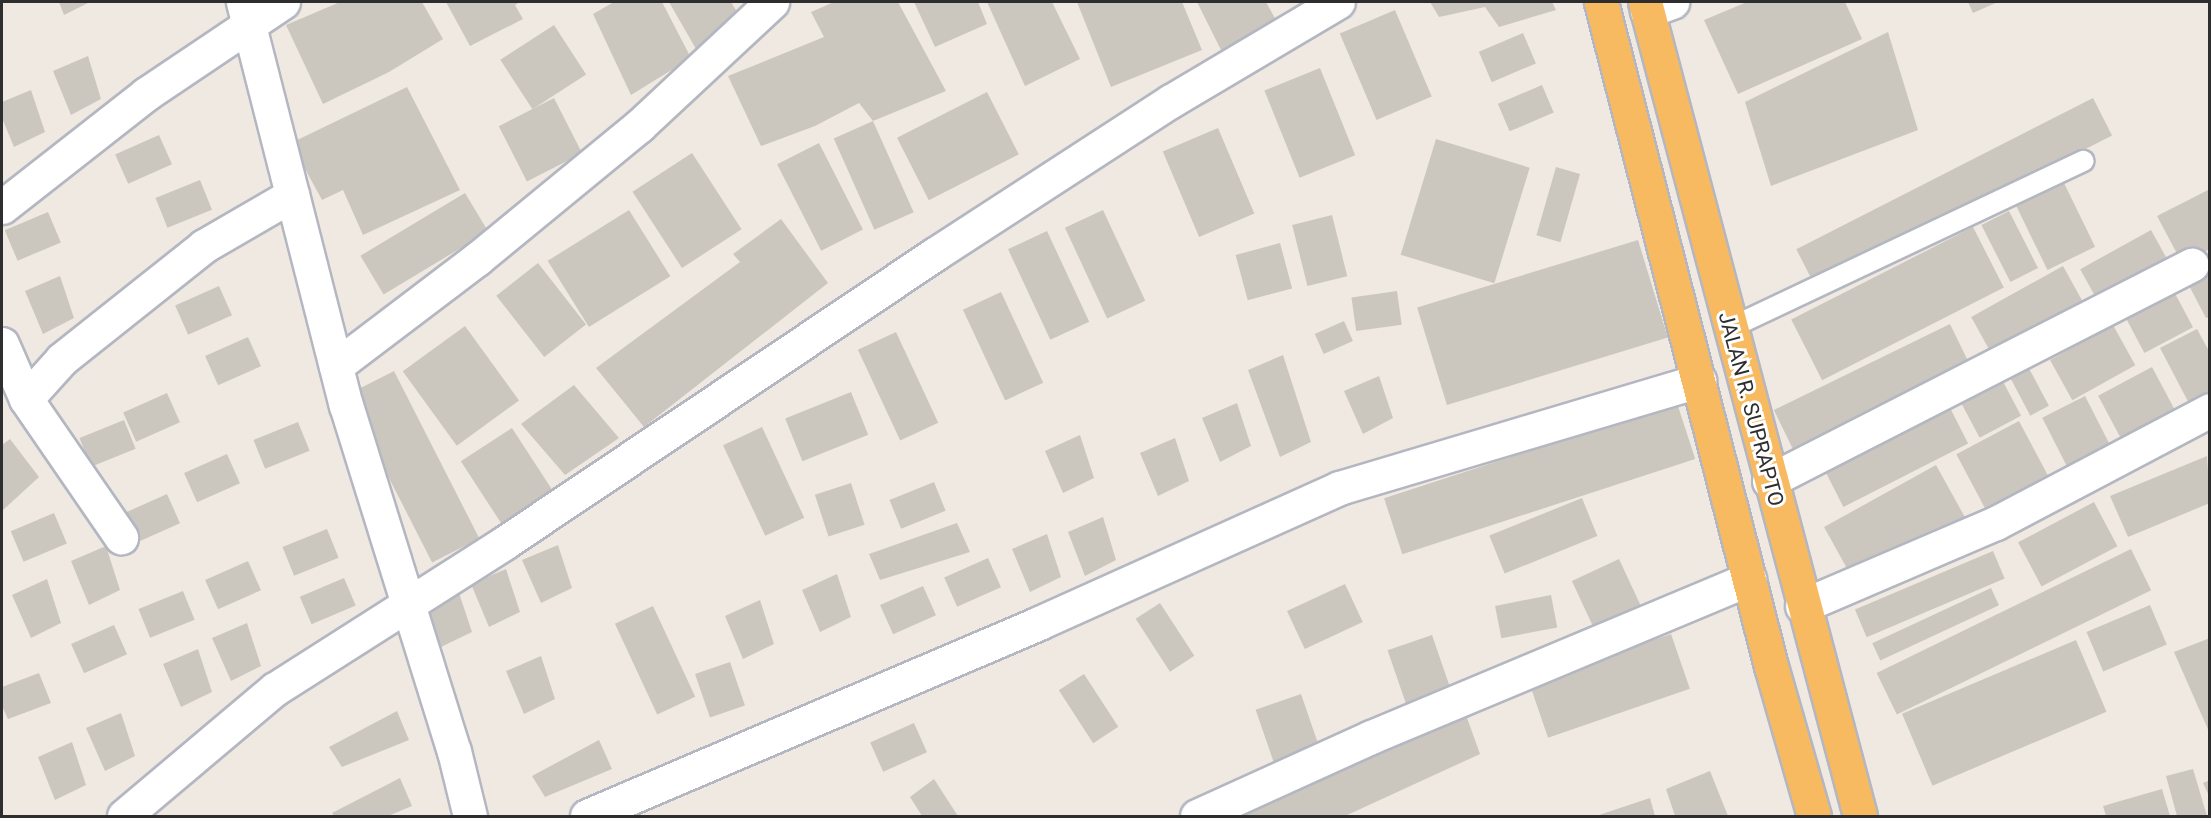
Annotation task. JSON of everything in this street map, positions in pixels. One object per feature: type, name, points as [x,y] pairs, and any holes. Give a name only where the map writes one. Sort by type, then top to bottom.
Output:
[{"type":"highway","name":"JALAN R. SUPRAPTO","points":[[1602,2],[1771,666],[1814,816]]},
{"type":"highway","name":"JALAN R. SUPRAPTO","points":[[1655,5],[1730,328],[1802,606],[1860,816]]},
{"type":"highway","points":[[1771,666],[1814,651]]},
{"type":"street","points":[[2,207],[246,12],[284,2]]},
{"type":"street","points":[[336,366],[477,259],[639,126],[772,2]]},
{"type":"street","points":[[124,816],[275,690],[407,603],[504,543],[720,396],[1152,114],[1338,2]]},
{"type":"street","points":[[246,12],[336,366],[454,751],[470,816]]},
{"type":"street","points":[[26,399],[62,359],[204,246],[292,195]]},
{"type":"street","points":[[1769,481],[2192,265]]},
{"type":"street","points":[[2,344],[26,399],[121,537]]},
{"type":"street","points":[[587,816],[1039,623],[1339,488],[1699,381]]},
{"type":"street","points":[[1802,606],[1996,523],[2210,410]]},
{"type":"street","points":[[1197,816],[1371,737],[1749,579]]},
{"type":"lane","points":[[1730,328],[2083,161]]},
{"type":"building","points":[[59,2],[90,2],[64,15]]},
{"type":"building","points":[[340,2],[422,2],[443,39],[389,72],[323,104],[286,25]]},
{"type":"building","points":[[446,2],[520,2],[515,5],[523,19],[470,46]]},
{"type":"building","points":[[614,2],[662,2],[691,58],[631,95],[593,14]]},
{"type":"building","points":[[669,2],[731,2],[742,20],[696,49]]},
{"type":"building","points":[[834,2],[898,2],[946,91],[873,121],[859,103],[815,126],[761,146],[728,76],[824,37],[811,12]]},
{"type":"building","points":[[914,2],[978,2],[987,24],[935,47]]},
{"type":"building","points":[[987,2],[1052,2],[1080,59],[1025,86]]},
{"type":"building","points":[[1077,2],[1182,2],[1202,50],[1111,87]]},
{"type":"building","points":[[1197,2],[1266,2],[1278,24],[1221,50]]},
{"type":"building","points":[[1430,2],[1552,2],[1556,10],[1499,27],[1485,7],[1439,17]]},
{"type":"building","points":[[1747,2],[1845,2],[1862,39],[1738,94],[1704,20]]},
{"type":"building","points":[[1968,2],[1998,2],[1973,13]]},
{"type":"building","points":[[1395,10],[1432,97],[1376,120],[1340,33]]},
{"type":"building","points":[[554,25],[586,74],[532,109],[500,60]]},
{"type":"building","points":[[1888,32],[1918,130],[1771,186],[1745,102]]},
{"type":"building","points":[[1523,33],[1536,63],[1492,82],[1479,52]]},
{"type":"building","points":[[88,56],[101,99],[71,115],[53,71]]},
{"type":"building","points":[[1320,68],[1355,155],[1300,178],[1264,90]]},
{"type":"building","points":[[1542,85],[1554,113],[1510,131],[1498,104]]},
{"type":"building","points":[[407,87],[460,190],[363,235],[343,190],[322,200],[291,143]]},
{"type":"building","points":[[31,90],[45,132],[14,147],[2,118],[2,102]]},
{"type":"building","points":[[987,92],[1019,154],[929,200],[897,138]]},
{"type":"building","points":[[554,98],[582,153],[527,181],[499,126]]},
{"type":"building","points":[[2093,98],[2112,135],[1815,287],[1796,249]]},
{"type":"building","points":[[873,121],[914,212],[874,230],[834,138]]},
{"type":"building","points":[[1218,128],[1254,214],[1199,237],[1163,151]]},
{"type":"building","points":[[159,135],[172,164],[128,184],[115,155]]},
{"type":"building","points":[[1436,139],[1530,168],[1494,283],[1401,255]]},
{"type":"building","points":[[819,143],[863,229],[821,251],[777,164]]},
{"type":"building","points":[[692,153],[742,229],[682,268],[632,192]]},
{"type":"building","points":[[1556,167],[1580,174],[1560,242],[1536,235]]},
{"type":"building","points":[[200,180],[212,210],[167,228],[155,198]]},
{"type":"building","points":[[2064,183],[2095,247],[2047,270],[2016,206]]},
{"type":"building","points":[[2210,189],[2210,249],[2182,263],[2157,216]]},
{"type":"building","points":[[465,193],[488,232],[384,294],[360,256]]},
{"type":"building","points":[[629,210],[670,276],[589,327],[548,261]]},
{"type":"building","points":[[1103,210],[1145,301],[1107,318],[1065,228]]},
{"type":"building","points":[[2009,211],[2038,268],[2010,282],[1981,225]]},
{"type":"building","points":[[48,212],[61,242],[18,261],[5,230]]},
{"type":"building","points":[[1332,215],[1347,276],[1307,286],[1292,225]]},
{"type":"building","points":[[781,219],[828,283],[644,427],[596,368],[740,262],[733,254]]},
{"type":"building","points":[[1973,227],[2004,288],[1822,380],[1791,320]]},
{"type":"building","points":[[2151,230],[2173,270],[2102,310],[2080,269]]},
{"type":"building","points":[[1047,231],[1089,322],[1050,340],[1008,249]]},
{"type":"building","points":[[1638,240],[1668,338],[1447,405],[1417,308]]},
{"type":"building","points":[[1280,243],[1292,288],[1248,300],[1236,255]]},
{"type":"building","points":[[538,263],[586,324],[544,357],[496,296]]},
{"type":"building","points":[[2210,265],[2210,317],[2206,318],[2185,278]]},
{"type":"building","points":[[2063,266],[2086,308],[1994,359],[1971,317]]},
{"type":"building","points":[[60,276],[74,318],[43,334],[25,291]]},
{"type":"building","points":[[2170,284],[2193,327],[2144,353],[2121,310]]},
{"type":"building","points":[[219,286],[232,315],[188,335],[175,306]]},
{"type":"building","points":[[1397,291],[1402,325],[1356,331],[1351,297]]},
{"type":"building","points":[[1001,292],[1043,383],[1005,400],[963,310]]},
{"type":"building","points":[[1344,321],[1353,341],[1324,354],[1315,334]]},
{"type":"building","points":[[1950,324],[1973,371],[1797,457],[1774,410]]},
{"type":"building","points":[[2113,325],[2135,365],[2072,400],[2050,360]]},
{"type":"building","points":[[465,326],[519,400],[457,446],[403,371]]},
{"type":"building","points":[[2197,329],[2210,353],[2210,403],[2193,411],[2160,348]]},
{"type":"building","points":[[896,332],[938,423],[900,440],[858,350]]},
{"type":"building","points":[[248,337],[261,366],[218,385],[205,356]]},
{"type":"building","points":[[1283,355],[1311,442],[1280,457],[1248,370]]},
{"type":"building","points":[[2024,359],[2049,406],[2030,416],[2005,369]]},
{"type":"building","points":[[2152,367],[2181,421],[2127,449],[2098,396]]},
{"type":"building","points":[[394,371],[479,539],[432,563],[347,395]]},
{"type":"building","points":[[1379,376],[1393,418],[1363,434],[1344,391]]},
{"type":"building","points":[[2000,376],[2021,416],[1980,438],[1959,398]]},
{"type":"building","points":[[574,385],[619,438],[565,475],[521,424]]},
{"type":"building","points":[[851,392],[868,435],[802,461],[785,419]]},
{"type":"building","points":[[167,393],[180,422],[136,442],[123,413]]},
{"type":"building","points":[[2085,396],[2116,457],[2073,478],[2042,418]]},
{"type":"building","points":[[1945,398],[1968,443],[1843,507],[1820,462]]},
{"type":"building","points":[[1237,403],[1251,446],[1220,462],[1202,418]]},
{"type":"building","points":[[1677,403],[1695,459],[1402,554],[1384,498]]},
{"type":"building","points":[[124,420],[136,449],[91,467],[79,438]]},
{"type":"building","points":[[2019,421],[2053,485],[1991,519],[1956,454]]},
{"type":"building","points":[[298,422],[310,451],[265,469],[253,440]]},
{"type":"building","points":[[762,427],[804,518],[765,536],[723,445]]},
{"type":"building","points":[[512,428],[554,493],[503,526],[461,461]]},
{"type":"building","points":[[1080,435],[1094,478],[1063,493],[1045,451]]},
{"type":"building","points":[[1175,438],[1189,481],[1158,496],[1140,453]]},
{"type":"building","points":[[10,439],[39,477],[2,511],[2,445]]},
{"type":"building","points":[[227,454],[240,483],[197,502],[184,473]]},
{"type":"building","points":[[2207,456],[2210,503],[2128,537],[2110,496]]},
{"type":"building","points":[[1936,465],[1967,520],[1855,582],[1824,527]]},
{"type":"building","points":[[934,482],[946,511],[901,529],[889,500]]},
{"type":"building","points":[[851,483],[865,525],[828,537],[815,495]]},
{"type":"building","points":[[167,494],[180,523],[136,543],[123,514]]},
{"type":"building","points":[[1582,498],[1597,536],[1505,573],[1489,535]]},
{"type":"building","points":[[2094,502],[2117,546],[2042,587],[2018,542]]},
{"type":"building","points":[[54,513],[67,543],[24,562],[11,531]]},
{"type":"building","points":[[1103,517],[1116,560],[1085,576],[1068,532]]},
{"type":"building","points":[[957,523],[970,552],[880,580],[869,554]]},
{"type":"building","points":[[327,529],[339,558],[294,576],[282,547]]},
{"type":"building","points":[[1047,534],[1061,577],[1030,592],[1012,549]]},
{"type":"building","points":[[558,545],[572,588],[541,603],[522,560]]},
{"type":"building","points":[[106,546],[120,590],[89,605],[71,561]]},
{"type":"building","points":[[2131,549],[2151,590],[1897,714],[1877,673]]},
{"type":"building","points":[[1993,551],[2005,579],[1867,637],[1855,610]]},
{"type":"building","points":[[988,558],[1001,587],[957,607],[944,578]]},
{"type":"building","points":[[1619,559],[1641,605],[1593,627],[1572,581]]},
{"type":"building","points":[[248,561],[261,590],[218,609],[205,580]]},
{"type":"building","points":[[506,569],[520,612],[489,627],[471,584]]},
{"type":"building","points":[[837,574],[851,617],[820,632],[802,590]]},
{"type":"building","points":[[344,578],[356,606],[312,624],[300,597]]},
{"type":"building","points":[[47,579],[61,623],[31,638],[12,595]]},
{"type":"building","points":[[1345,584],[1363,622],[1305,649],[1287,611]]},
{"type":"building","points":[[923,586],[936,615],[893,634],[880,605]]},
{"type":"building","points":[[1991,588],[1999,605],[1880,661],[1872,643]]},
{"type":"building","points":[[458,590],[472,632],[441,647],[424,605]]},
{"type":"building","points":[[183,591],[195,620],[150,638],[138,609]]},
{"type":"building","points":[[1551,595],[1557,627],[1501,638],[1495,606]]},
{"type":"building","points":[[760,600],[774,644],[743,659],[725,616]]},
{"type":"building","points":[[1160,603],[1194,656],[1170,672],[1136,619]]},
{"type":"building","points":[[2150,605],[2167,645],[2103,672],[2086,632]]},
{"type":"building","points":[[653,606],[695,697],[657,714],[615,624]]},
{"type":"building","points":[[247,623],[261,666],[231,681],[212,638]]},
{"type":"building","points":[[114,625],[127,654],[84,673],[71,644]]},
{"type":"building","points":[[1671,634],[1690,689],[1548,738],[1529,683]]},
{"type":"building","points":[[1432,635],[1451,691],[1407,706],[1388,650]]},
{"type":"building","points":[[2210,638],[2210,734],[2174,652]]},
{"type":"building","points":[[2076,640],[2106,712],[1933,786],[1902,714]]},
{"type":"building","points":[[198,649],[212,692],[181,707],[163,664]]},
{"type":"building","points":[[541,656],[555,699],[524,714],[506,671]]},
{"type":"building","points":[[730,662],[745,705],[710,718],[695,674]]},
{"type":"building","points":[[39,673],[51,703],[8,719],[2,706],[2,687]]},
{"type":"building","points":[[1084,674],[1118,727],[1093,743],[1059,690]]},
{"type":"building","points":[[1301,694],[1320,750],[1275,765],[1256,710]]},
{"type":"building","points":[[397,711],[409,740],[342,767],[329,747]]},
{"type":"building","points":[[121,713],[135,756],[105,771],[86,728]]},
{"type":"building","points":[[1466,715],[1480,754],[1345,816],[1238,816]]},
{"type":"building","points":[[914,723],[927,752],[883,772],[870,743]]},
{"type":"building","points":[[599,740],[612,769],[545,797],[532,776]]},
{"type":"building","points":[[72,742],[86,785],[55,800],[38,757]]},
{"type":"building","points":[[2193,769],[2207,816],[2177,816],[2166,776]]},
{"type":"building","points":[[1710,771],[1728,816],[1675,816],[1666,789]]},
{"type":"building","points":[[400,778],[412,806],[388,816],[334,816],[332,813]]},
{"type":"building","points":[[934,779],[958,816],[922,816],[910,797]]},
{"type":"building","points":[[2210,780],[2210,798],[2203,783]]},
{"type":"building","points":[[2162,789],[2170,816],[2106,816],[2103,806]]},
{"type":"building","points":[[1650,798],[1655,816],[1596,816]]}]
